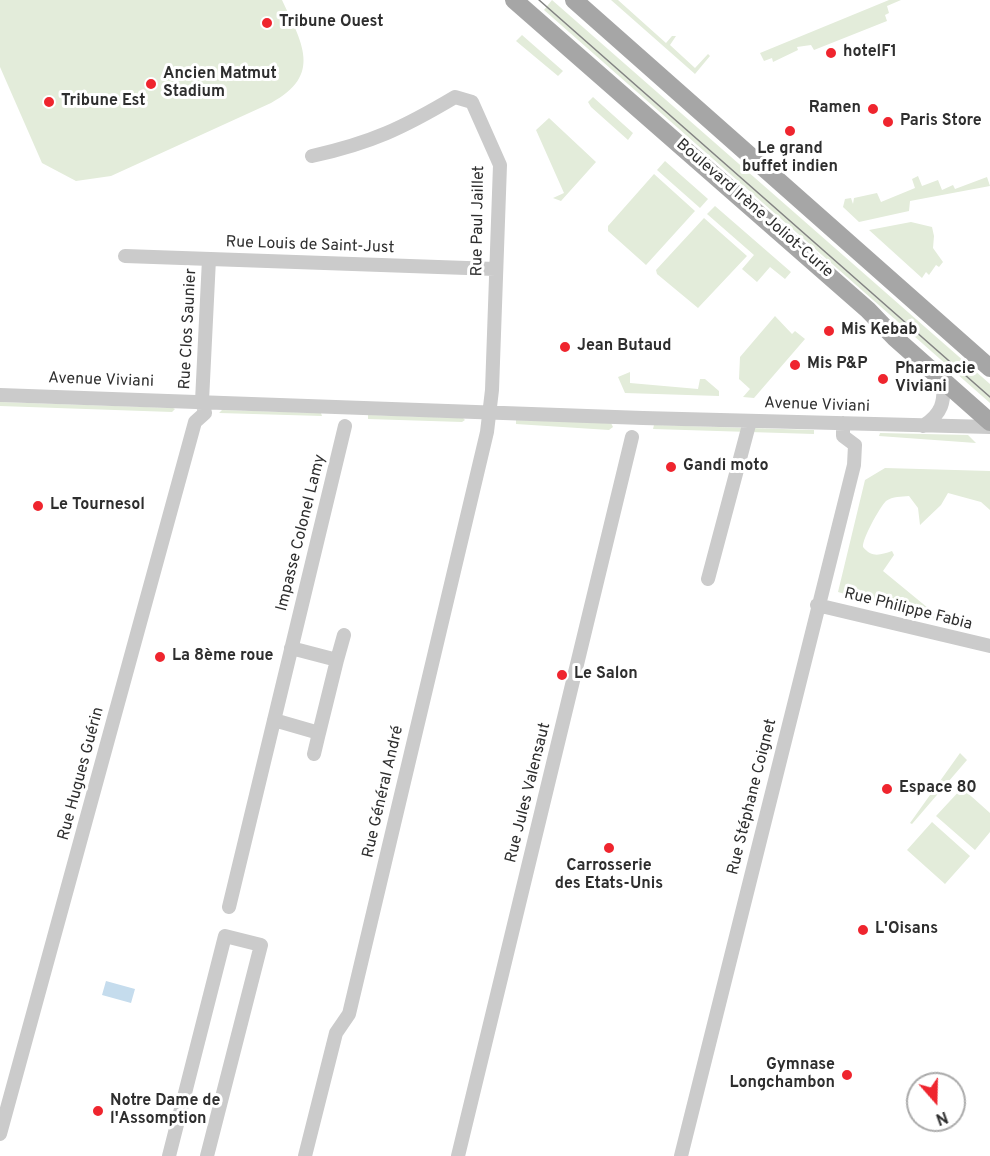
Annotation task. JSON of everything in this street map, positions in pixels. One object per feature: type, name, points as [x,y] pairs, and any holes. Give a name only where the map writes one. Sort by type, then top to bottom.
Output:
[{"type":"main road","name":"Boulevard Irène Joliot-Curie","points":[[514,0],[868,310],[990,422]]},
{"type":"main road","points":[[574,0],[990,368]]},
{"type":"street","name":"Rue Paul Jaillet","points":[[312,156],[373,140],[406,127],[455,98],[472,102],[500,165],[490,412]]},
{"type":"street","name":"Rue Louis de Saint-Just","points":[[125,256],[495,269]]},
{"type":"street","name":"Rue Clos Saunier","points":[[202,401],[209,260]]},
{"type":"street","points":[[923,426],[934,419],[942,407],[943,380]]},
{"type":"street","name":"Avenue Viviani","points":[[0,395],[643,418],[990,427]]},
{"type":"street","name":"Rue Hugues Guérin","points":[[0,1134],[195,422],[206,413],[202,401]]},
{"type":"street","name":"Impasse Colonel Lamy","points":[[229,907],[345,426],[352,419],[344,407]]},
{"type":"street","name":"Rue Général André","points":[[305,1156],[336,1033],[349,1014],[490,412]]},
{"type":"street","points":[[624,417],[632,437],[643,425],[643,418]]},
{"type":"street","points":[[708,579],[750,421]]},
{"type":"street","points":[[843,423],[843,436],[855,445]]},
{"type":"street","name":"Rue Stéphane Coignet","points":[[681,1156],[854,465],[855,445],[867,437],[868,424]]},
{"type":"street","name":"Rue Jules Valensaut","points":[[458,1156],[632,437]]},
{"type":"street","name":"Rue Philippe Fabia","points":[[818,605],[990,646]]},
{"type":"street","points":[[314,754],[344,635]]},
{"type":"street","points":[[291,648],[337,660]]},
{"type":"street","points":[[274,720],[319,732]]},
{"type":"street","points":[[169,1156],[225,936],[261,945],[207,1156]]},
{"type":"green space","name":"Ancien Matmut Stadium","points":[[0,0],[282,0],[301,44],[304,57],[303,69],[297,81],[287,92],[271,103],[111,176],[76,181],[42,163],[0,67]]},
{"type":"green space","points":[[552,0],[990,384],[990,403],[544,10]]},
{"type":"green space","points":[[611,0],[618,0],[666,43],[672,36],[676,36],[670,45],[695,68],[708,54],[710,56],[695,74]]},
{"type":"green space","points":[[889,0],[901,0],[887,6],[889,13],[885,15],[887,21],[814,50],[811,45],[797,47],[798,50],[773,62],[772,58],[764,61],[760,53]]},
{"type":"green space","points":[[522,35],[563,71],[558,76],[516,41]]},
{"type":"green space","points":[[593,97],[633,133],[628,140],[591,107],[588,102]]},
{"type":"green space","points":[[549,118],[596,162],[561,201],[553,198],[564,193],[536,130]]},
{"type":"green space","points":[[665,161],[708,199],[700,208],[657,170]]},
{"type":"green space","points":[[654,174],[695,211],[646,265],[608,231],[608,226]]},
{"type":"green space","points":[[918,176],[922,186],[938,180],[942,190],[953,185],[955,189],[987,177],[990,186],[910,201],[909,211],[859,222],[843,207],[845,199],[851,198],[853,204],[854,198],[877,193],[881,202],[915,188],[912,179]]},
{"type":"green space","points":[[715,206],[791,272],[785,279],[770,267],[757,282],[742,269],[754,255],[707,214]]},
{"type":"green space","points":[[704,218],[747,256],[698,308],[657,274],[656,270]]},
{"type":"green space","points":[[911,222],[932,227],[933,248],[943,262],[939,267],[936,265],[929,275],[926,272],[922,278],[869,230]]},
{"type":"green space","points":[[775,316],[792,334],[795,331],[805,339],[754,398],[743,397],[750,389],[739,379],[740,357]]},
{"type":"green space","points":[[630,372],[630,383],[698,389],[700,379],[705,379],[719,391],[719,396],[625,393],[618,377]]},
{"type":"green space","points":[[0,402],[175,409],[172,412],[0,406]]},
{"type":"green space","points":[[222,410],[321,413],[322,416],[219,413]]},
{"type":"green space","points":[[368,415],[463,418],[465,420],[462,422],[368,419]]},
{"type":"green space","points":[[516,420],[611,423],[613,427],[609,430],[516,424]]},
{"type":"green space","points":[[654,425],[814,430],[814,434],[653,429]]},
{"type":"green space","points":[[880,433],[968,435],[976,443],[879,436]]},
{"type":"green space","points":[[885,468],[990,471],[990,510],[981,502],[948,493],[941,505],[920,525],[918,508],[909,496],[894,497],[883,504],[863,543],[863,547],[873,554],[892,551],[894,555],[883,571],[945,622],[838,592],[865,480]]},
{"type":"green space","points":[[960,753],[967,760],[912,824],[910,823]]},
{"type":"green space","points":[[962,788],[990,813],[990,832],[975,850],[936,816]]},
{"type":"green space","points":[[932,822],[970,856],[945,884],[907,850]]},
{"type":"water","points":[[106,981],[135,989],[131,1003],[102,995]]},
{"type":"tram line","points":[[539,0],[990,397]]},
{"type":"place","name":"Tribune Ouest","points":[[267,23]]},
{"type":"place","name":"hotelF1","points":[[831,53]]},
{"type":"place","name":"Ancien Matmut Stadium","points":[[151,84]]},
{"type":"place","name":"Tribune Est","points":[[49,102]]},
{"type":"place","name":"Ramen","points":[[873,109]]},
{"type":"place","name":"Paris Store","points":[[888,122]]},
{"type":"place","name":"Le grand buffet indien","points":[[790,131]]},
{"type":"place","name":"Mis Kebab","points":[[829,331]]},
{"type":"place","name":"Jean Butaud","points":[[565,347]]},
{"type":"place","name":"Mis P&P","points":[[795,365]]},
{"type":"place","name":"Pharmacie Viviani","points":[[883,379]]},
{"type":"place","name":"Gandi moto","points":[[671,467]]},
{"type":"place","name":"Le Tournesol","points":[[38,506]]},
{"type":"place","name":"La 8ème roue","points":[[160,657]]},
{"type":"place","name":"Le Salon","points":[[562,675]]},
{"type":"place","name":"Espace 80","points":[[887,789]]},
{"type":"place","name":"Carrosserie des Etats-Unis","points":[[609,848]]},
{"type":"place","name":"L'Oisans","points":[[863,930]]},
{"type":"place","name":"Gymnase Longchambon","points":[[847,1075]]},
{"type":"place","name":"Notre Dame de l'Assomption","points":[[98,1111]]}]
